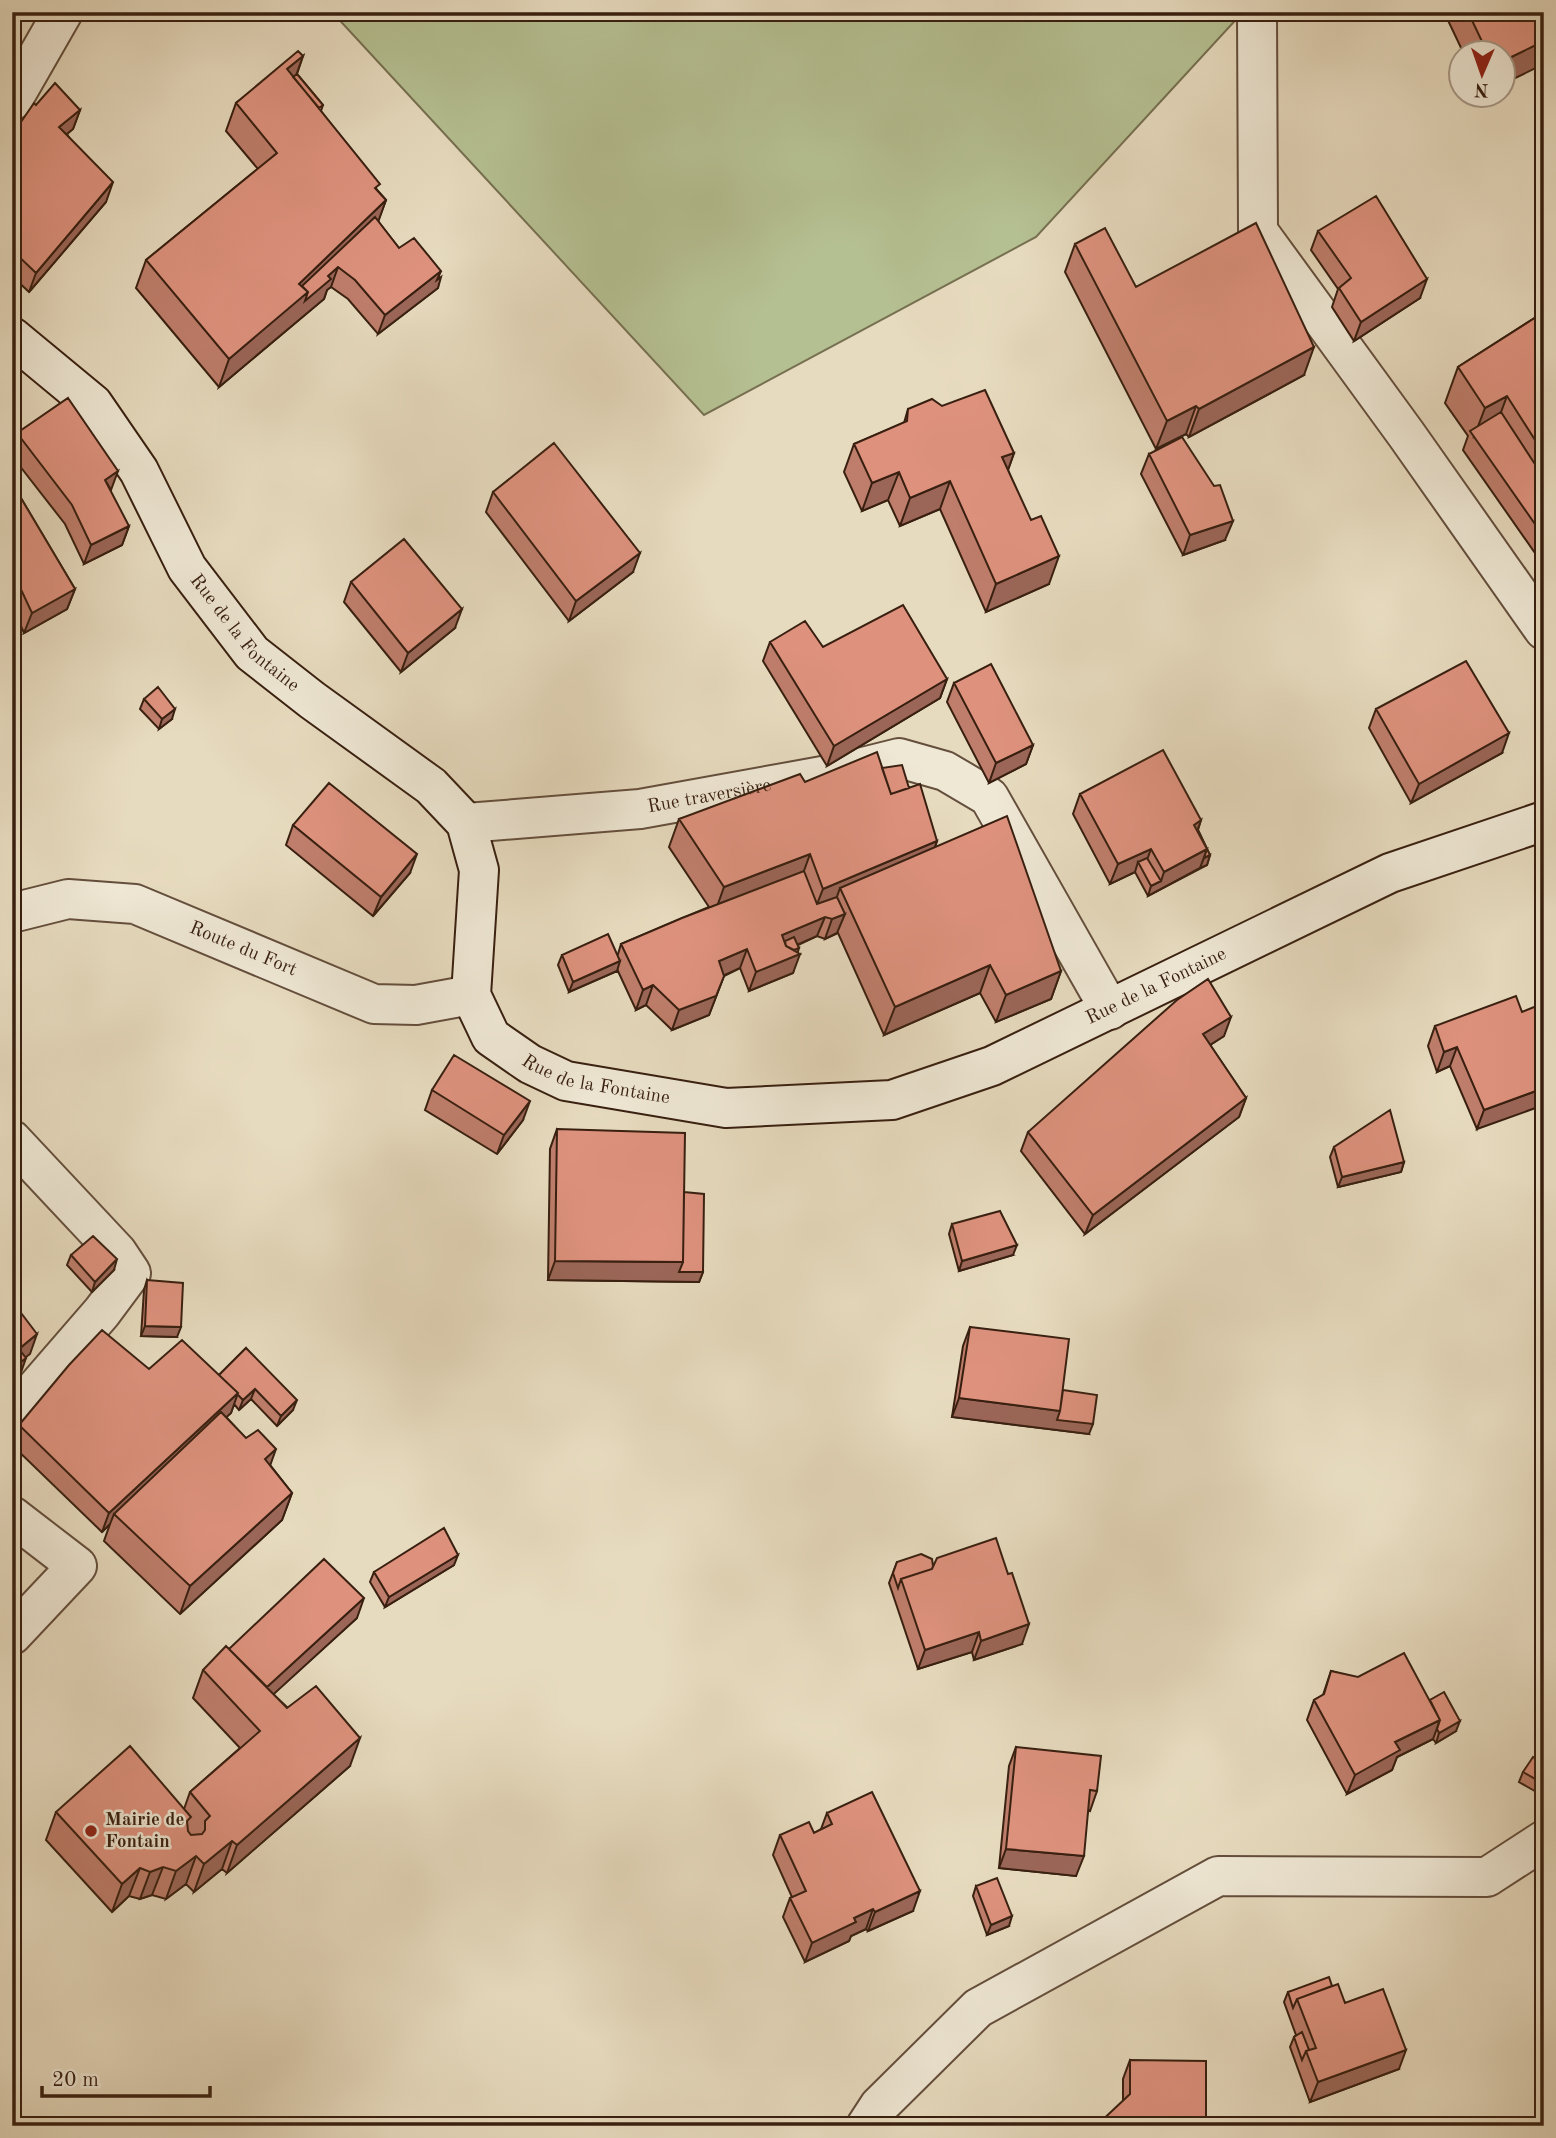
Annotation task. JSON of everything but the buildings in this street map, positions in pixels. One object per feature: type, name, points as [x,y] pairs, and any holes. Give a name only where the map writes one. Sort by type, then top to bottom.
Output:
[{"type":"street","points":[[12,101],[63,12]]},
{"type":"street","points":[[1257,12],[1258,231],[1544,630]]},
{"type":"street","name":"Rue de la Fontaine","points":[[12,337],[93,404],[139,471],[187,568],[251,653],[431,786],[466,823],[479,870],[471,995],[492,1037],[530,1064],[566,1081],[726,1108],[892,1100],[992,1066],[1390,873],[1544,821]]},
{"type":"street","name":"Rue traversière","points":[[466,823],[640,809],[839,773],[899,758],[945,771],[989,797],[1110,1010]]},
{"type":"street","name":"Route du Fort","points":[[12,912],[68,899],[135,904],[374,1004],[416,1005],[471,995]]},
{"type":"street","points":[[12,1140],[117,1252],[131,1273],[102,1312],[12,1416]]},
{"type":"street","points":[[12,1516],[77,1566],[12,1635]]},
{"type":"street","points":[[866,2126],[879,2106],[978,2008],[1218,1876],[1487,1877],[1544,1840]]},
{"type":"green space","points":[[332,12],[1243,12],[1036,237],[704,415]]},
{"type":"place","name":"Mairie de Fontain","points":[[91,1831]]}]
